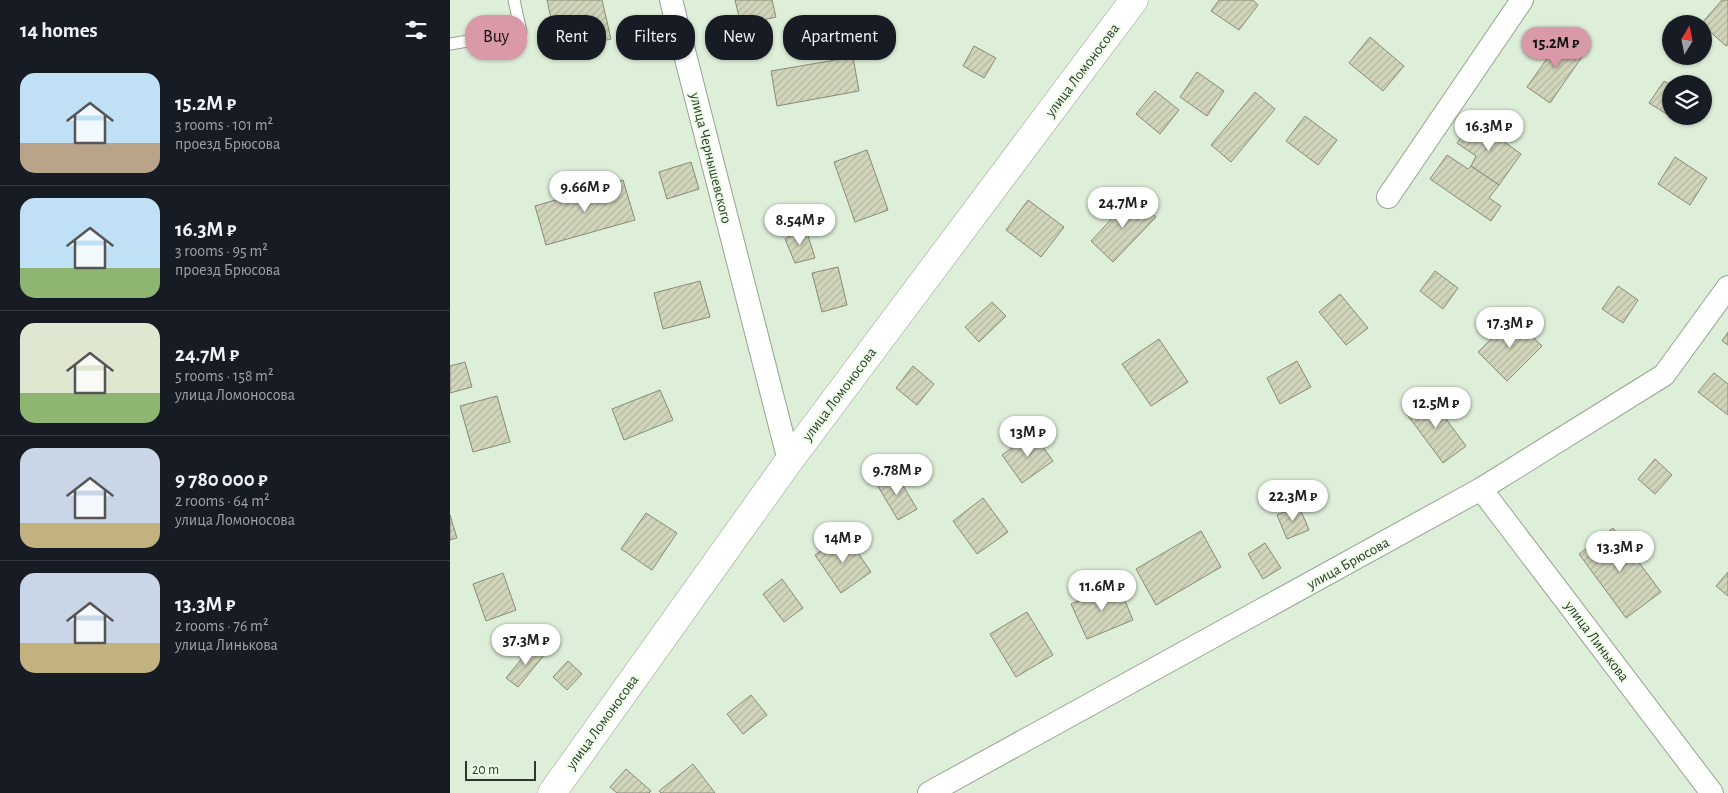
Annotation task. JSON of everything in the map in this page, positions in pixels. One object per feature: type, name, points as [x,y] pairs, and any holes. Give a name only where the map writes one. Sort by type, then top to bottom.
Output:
[{"type":"street","name":"улица Чернышевского","points":[[671,0],[789,461]]},
{"type":"street","name":"улица Ломоносова","points":[[552,793],[789,461],[1134,0]]},
{"type":"street","points":[[1388,197],[1522,0]]},
{"type":"street","name":"улица Брюсова","points":[[930,793],[1481,489],[1664,375],[1728,286]]},
{"type":"street","name":"улица Линькова","points":[[1481,489],[1712,793]]},
{"type":"lane","points":[[450,44],[521,32],[514,0]]},
{"type":"building","points":[[547,0],[602,0],[605,15],[550,15]]},
{"type":"building","points":[[735,0],[772,0],[776,17],[773,18],[773,15],[739,15]]},
{"type":"building","points":[[1219,0],[1253,0],[1258,5],[1239,30],[1211,11]]},
{"type":"building","points":[[1722,0],[1728,0],[1728,45],[1726,46],[1712,33],[1712,15],[1709,15]]},
{"type":"building","points":[[606,17],[611,39],[606,40]]},
{"type":"building","points":[[1563,36],[1586,51],[1550,103],[1527,87]]},
{"type":"building","points":[[1370,37],[1404,66],[1383,91],[1349,63]]},
{"type":"building","points":[[974,46],[996,58],[984,78],[963,66]]},
{"type":"building","points":[[835,60],[854,60],[859,91],[777,106],[771,71]]},
{"type":"building","points":[[1197,72],[1224,91],[1207,116],[1180,97]]},
{"type":"building","points":[[1662,84],[1662,111],[1649,103]]},
{"type":"building","points":[[1155,91],[1179,110],[1160,134],[1136,114]]},
{"type":"building","points":[[1255,92],[1275,109],[1231,162],[1211,145]]},
{"type":"building","points":[[1305,116],[1337,140],[1318,165],[1286,141]]},
{"type":"building","points":[[1474,120],[1521,154],[1499,185],[1471,166],[1476,156],[1457,143]]},
{"type":"building","points":[[867,150],[888,210],[855,222],[834,162]]},
{"type":"building","points":[[1447,155],[1468,169],[1471,166],[1499,185],[1489,198],[1501,206],[1491,221],[1430,179]]},
{"type":"building","points":[[1675,157],[1707,178],[1690,205],[1658,184]]},
{"type":"building","points":[[691,162],[699,189],[667,199],[659,172]]},
{"type":"building","points":[[623,180],[635,220],[546,245],[535,206]]},
{"type":"building","points":[[1133,196],[1156,217],[1113,262],[1091,241]]},
{"type":"building","points":[[1028,200],[1064,227],[1041,257],[1006,230]]},
{"type":"building","points":[[805,226],[815,258],[795,263],[785,239]]},
{"type":"building","points":[[838,267],[847,305],[822,312],[812,273]]},
{"type":"building","points":[[1435,271],[1458,288],[1443,309],[1420,291]]},
{"type":"building","points":[[700,281],[710,317],[663,329],[654,293]]},
{"type":"building","points":[[1618,286],[1638,300],[1623,323],[1602,309]]},
{"type":"building","points":[[1340,294],[1368,328],[1346,345],[1319,312]]},
{"type":"building","points":[[992,302],[1006,316],[979,342],[965,327]]},
{"type":"building","points":[[1513,318],[1542,346],[1507,381],[1478,352]]},
{"type":"building","points":[[1728,332],[1728,345],[1722,341]]},
{"type":"building","points":[[1159,339],[1188,382],[1151,406],[1122,364]]},
{"type":"building","points":[[1297,361],[1311,387],[1280,404],[1267,378]]},
{"type":"building","points":[[465,362],[472,387],[450,393],[450,366]]},
{"type":"building","points":[[913,366],[934,384],[917,405],[896,388]]},
{"type":"building","points":[[1714,373],[1728,384],[1728,415],[1698,392]]},
{"type":"building","points":[[660,390],[673,420],[624,440],[612,409]]},
{"type":"building","points":[[497,396],[510,442],[473,452],[460,406]]},
{"type":"building","points":[[1429,396],[1466,446],[1443,463],[1406,413]]},
{"type":"building","points":[[1033,433],[1053,461],[1022,483],[1002,455]]},
{"type":"building","points":[[1655,459],[1672,475],[1655,494],[1638,479]]},
{"type":"building","points":[[895,472],[917,509],[898,520],[876,483]]},
{"type":"building","points":[[983,498],[1008,532],[977,554],[953,521]]},
{"type":"building","points":[[1299,506],[1309,530],[1287,539],[1277,515]]},
{"type":"building","points":[[646,513],[677,533],[652,570],[621,549]]},
{"type":"building","points":[[450,515],[457,538],[450,540]]},
{"type":"building","points":[[1613,528],[1661,592],[1626,618],[1579,554]]},
{"type":"building","points":[[1201,531],[1221,567],[1156,605],[1136,569]]},
{"type":"building","points":[[845,534],[871,572],[841,593],[815,555]]},
{"type":"building","points":[[1265,543],[1281,568],[1263,579],[1248,554]]},
{"type":"building","points":[[1728,572],[1728,596],[1716,586]]},
{"type":"building","points":[[503,573],[516,610],[486,621],[473,584]]},
{"type":"building","points":[[782,579],[803,608],[784,622],[763,594]]},
{"type":"building","points":[[1118,584],[1133,620],[1087,639],[1071,604]]},
{"type":"building","points":[[1027,612],[1053,655],[1016,677],[990,634]]},
{"type":"building","points":[[533,645],[545,654],[518,687],[506,678]]},
{"type":"building","points":[[568,661],[582,674],[567,690],[553,677]]},
{"type":"building","points":[[751,695],[767,715],[743,734],[727,714]]},
{"type":"building","points":[[693,764],[715,793],[661,793],[659,791]]},
{"type":"building","points":[[626,769],[651,791],[649,793],[617,793],[610,787]]}]
